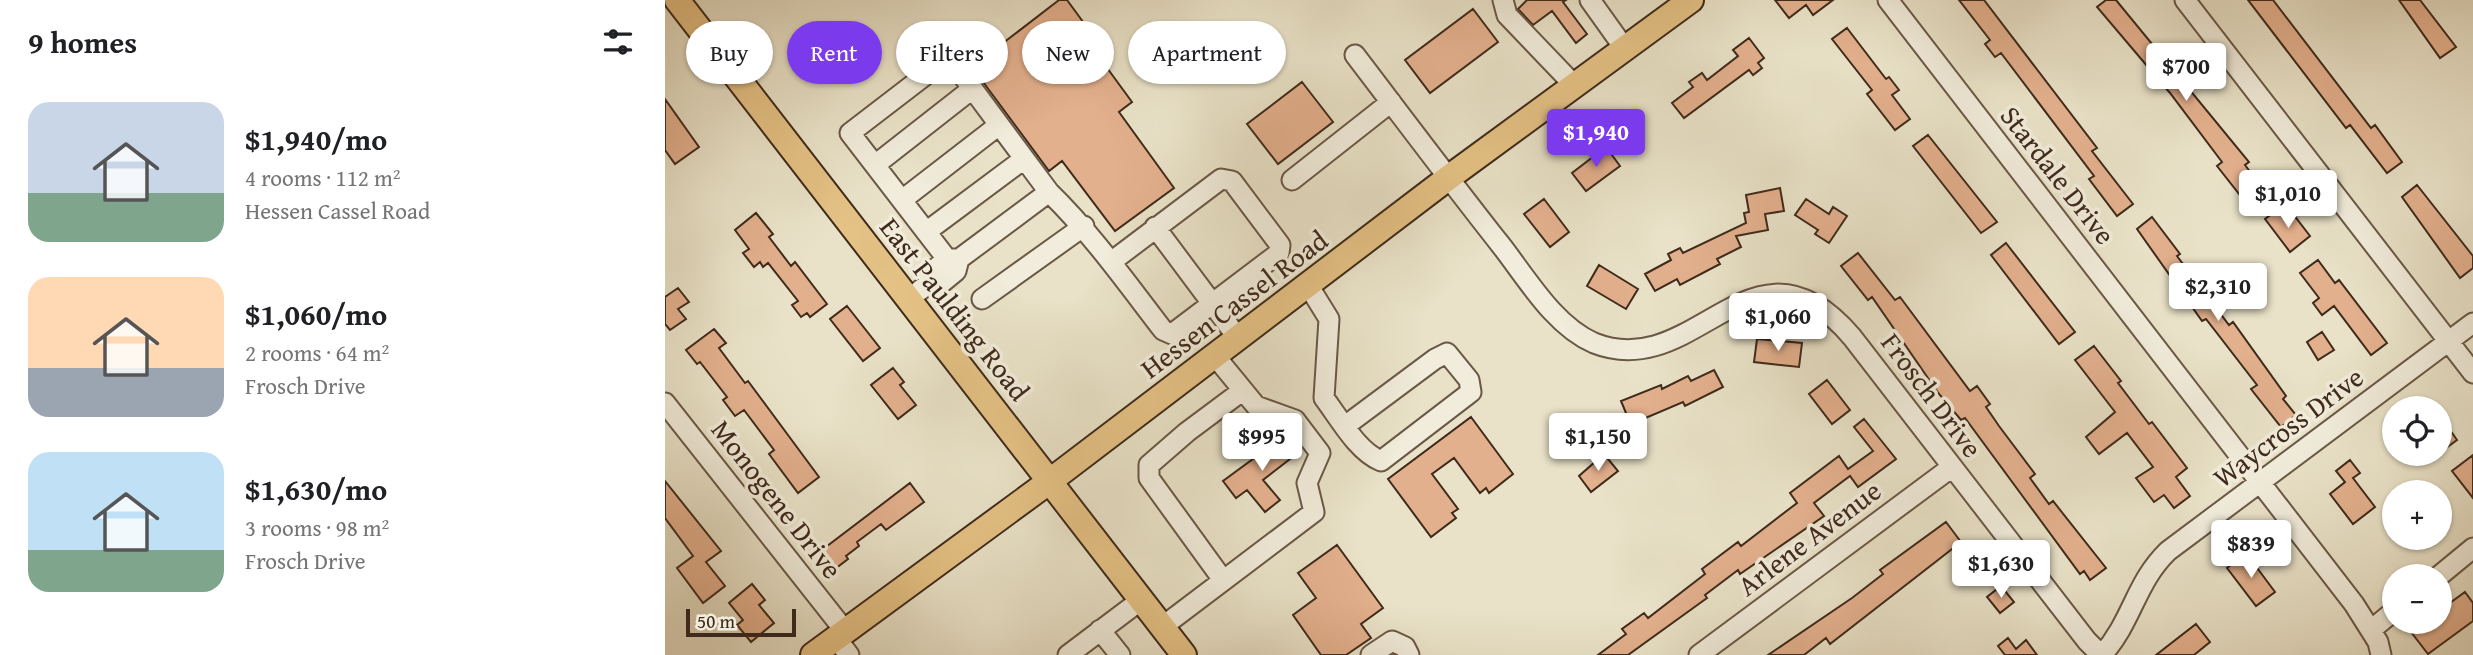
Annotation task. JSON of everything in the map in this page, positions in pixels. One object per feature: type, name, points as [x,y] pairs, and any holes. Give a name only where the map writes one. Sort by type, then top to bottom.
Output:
[{"type":"main road","name":"East Paulding Road","points":[[677,0],[919,290],[1050,481],[1184,655]]},
{"type":"main road","name":"Hessen Cassel Road","points":[[813,655],[843,641],[1448,178],[1691,0]]},
{"type":"street","points":[[1503,0],[1507,15],[1574,85]]},
{"type":"street","points":[[1590,0],[1625,49]]},
{"type":"street","name":"Stardale Drive","points":[[1888,0],[2261,483],[2371,630],[2381,655]]},
{"type":"street","points":[[2185,0],[2473,373]]},
{"type":"street","name":"Frosch Drive","points":[[1355,55],[1555,313],[1581,336],[1603,346],[1633,350],[1663,345],[1688,334],[1728,307],[1754,297],[1785,295],[1815,305],[1842,325],[2101,655]]},
{"type":"street","points":[[953,259],[926,232],[850,133],[949,57],[1048,192],[1084,226],[1111,262],[1163,330],[1172,334],[1279,253],[1280,245],[1232,181],[1221,179],[1111,262]]},
{"type":"street","points":[[875,165],[972,89]]},
{"type":"street","points":[[1292,180],[1391,102]]},
{"type":"street","points":[[902,200],[999,125]]},
{"type":"street","points":[[926,232],[1024,159]]},
{"type":"street","points":[[919,290],[929,274],[1048,192]]},
{"type":"street","points":[[982,299],[1084,226]]},
{"type":"street","points":[[1155,227],[1238,338]]},
{"type":"street","points":[[1308,285],[1329,319],[1324,398],[1345,426],[1368,456],[1381,461],[1471,392],[1469,380],[1447,353],[1435,359],[1345,426]]},
{"type":"street","name":"Waycross Drive","points":[[2101,655],[2124,628],[2141,586],[2160,559],[2473,323]]},
{"type":"street","points":[[1162,627],[1314,512],[1307,483],[1319,453],[1296,420],[1256,405],[1215,356]]},
{"type":"street","points":[[1223,580],[1149,478],[1149,465],[1187,432],[1242,391]]},
{"type":"street","name":"Monogene Drive","points":[[665,403],[843,641]]},
{"type":"street","name":"Arlene Avenue","points":[[1699,655],[1952,467]]},
{"type":"street","points":[[2452,565],[2473,548]]},
{"type":"street","points":[[1068,655],[1141,600]]},
{"type":"street","points":[[2371,630],[2382,621]]},
{"type":"street","points":[[1100,630],[1120,655]]},
{"type":"street","points":[[1371,655],[1392,641],[1405,647],[1409,655]]},
{"type":"building","points":[[1059,0],[1067,0],[1082,21],[1032,21]]},
{"type":"building","points":[[1527,0],[1566,0],[1563,2],[1587,34],[1576,43],[1552,11],[1533,25],[1518,9]]},
{"type":"building","points":[[1775,0],[1833,0],[1813,15],[1806,5],[1789,18]]},
{"type":"building","points":[[1959,0],[1984,0],[2097,148],[2092,151],[2133,204],[2117,216],[2089,179],[2094,176],[2001,53],[1995,57],[1985,44],[1990,40]]},
{"type":"building","points":[[2106,0],[2116,0],[2249,162],[2245,165],[2264,190],[2247,204],[2217,166],[2222,162],[2170,93],[2097,7]]},
{"type":"building","points":[[2248,0],[2273,0],[2371,128],[2375,125],[2402,162],[2387,173],[2350,125],[2346,128]]},
{"type":"building","points":[[2399,0],[2420,0],[2456,47],[2440,58]]},
{"type":"building","points":[[1473,9],[1498,42],[1430,93],[1405,60]]},
{"type":"building","points":[[1022,28],[1022,84],[1114,84],[1114,77],[1132,102],[1119,112],[1174,188],[1115,231],[1062,161],[1049,171],[985,84],[1008,84],[1008,39]]},
{"type":"building","points":[[1847,28],[1886,79],[1889,77],[1899,90],[1892,95],[1910,119],[1895,130],[1867,94],[1872,90],[1832,39]]},
{"type":"building","points":[[1749,38],[1764,58],[1758,63],[1762,68],[1753,75],[1749,70],[1684,118],[1672,103],[1693,87],[1689,82],[1702,73],[1707,80],[1738,56],[1733,50]]},
{"type":"building","points":[[1302,82],[1333,122],[1278,164],[1247,124]]},
{"type":"building","points":[[665,99],[699,147],[675,164],[665,150]]},
{"type":"building","points":[[1928,135],[1997,222],[1981,233],[1913,146]]},
{"type":"building","points":[[1606,147],[1620,166],[1586,191],[1572,173]]},
{"type":"building","points":[[2417,185],[2473,256],[2473,268],[2460,278],[2402,197]]},
{"type":"building","points":[[1780,188],[1784,211],[1765,214],[1768,230],[1736,236],[1741,247],[1717,259],[1720,264],[1680,285],[1677,279],[1655,291],[1645,274],[1671,260],[1668,254],[1680,248],[1683,253],[1746,223],[1744,213],[1749,212],[1746,195]]},
{"type":"building","points":[[1544,199],[1569,232],[1550,247],[1524,214]]},
{"type":"building","points":[[1806,199],[1829,214],[1833,207],[1847,216],[1829,243],[1815,234],[1818,230],[1795,215]]},
{"type":"building","points":[[2277,210],[2285,220],[2293,214],[2310,236],[2290,252],[2265,219]]},
{"type":"building","points":[[756,213],[773,234],[769,237],[791,266],[795,262],[827,304],[810,317],[807,313],[801,317],[792,305],[798,301],[768,263],[763,267],[760,262],[754,267],[743,253],[749,249],[735,230]]},
{"type":"building","points":[[2152,217],[2180,254],[2177,256],[2229,325],[2233,322],[2286,396],[2283,399],[2296,415],[2281,427],[2251,389],[2257,385],[2206,319],[2202,321],[2137,229]]},
{"type":"building","points":[[2006,243],[2075,332],[2059,344],[1991,255]]},
{"type":"building","points":[[1858,253],[1895,300],[1900,297],[1970,391],[1977,386],[1990,404],[1986,407],[2035,474],[2030,478],[2049,504],[2053,501],[2106,568],[2090,580],[2084,571],[2080,574],[1965,418],[1961,420],[1939,394],[1872,297],[1868,300],[1841,266]]},
{"type":"building","points":[[2318,260],[2335,283],[2339,280],[2387,343],[2371,355],[2334,306],[2322,315],[2313,303],[2319,298],[2300,273]]},
{"type":"building","points":[[1599,265],[1638,289],[1626,309],[1587,286]]},
{"type":"building","points":[[678,288],[689,302],[678,309],[686,319],[670,330],[665,324],[665,297]]},
{"type":"building","points":[[847,306],[880,348],[863,361],[830,319]]},
{"type":"building","points":[[714,329],[726,343],[719,348],[745,383],[748,381],[819,477],[798,493],[769,454],[774,450],[744,410],[735,416],[723,400],[727,397],[700,362],[697,364],[686,350]]},
{"type":"building","points":[[2322,332],[2334,350],[2318,360],[2307,342]]},
{"type":"building","points":[[1757,339],[1802,343],[1799,367],[1754,362]]},
{"type":"building","points":[[2094,346],[2149,424],[2152,422],[2187,468],[2176,477],[2190,496],[2174,508],[2164,495],[2154,502],[2136,478],[2153,467],[2127,433],[2099,454],[2086,437],[2115,412],[2075,360]]},
{"type":"building","points":[[893,368],[904,382],[900,385],[916,405],[898,419],[871,385]]},
{"type":"building","points":[[1714,370],[1723,387],[1685,406],[1683,402],[1643,419],[1645,425],[1633,430],[1621,401],[1661,385],[1662,389],[1688,376],[1691,381]]},
{"type":"building","points":[[1827,380],[1850,410],[1832,424],[1809,394]]},
{"type":"building","points":[[1471,417],[1513,474],[1489,493],[1486,488],[1480,493],[1454,458],[1432,474],[1458,509],[1452,513],[1456,518],[1431,537],[1388,479]]},
{"type":"building","points":[[1864,419],[1896,459],[1858,487],[1850,476],[1814,503],[1824,516],[1740,574],[1738,570],[1705,595],[1707,598],[1628,655],[1598,655],[1626,634],[1622,629],[1644,613],[1648,618],[1705,574],[1702,569],[1738,542],[1741,546],[1797,503],[1790,493],[1839,456],[1848,469],[1873,451],[1854,427]]},
{"type":"building","points":[[1287,434],[1299,452],[1263,480],[1280,500],[1265,512],[1247,490],[1236,498],[1223,481]]},
{"type":"building","points":[[1604,454],[1618,471],[1591,492],[1579,476]]},
{"type":"building","points":[[2473,455],[2473,498],[2452,471]]},
{"type":"building","points":[[2350,460],[2360,473],[2353,478],[2375,507],[2353,524],[2330,494],[2345,482],[2336,471]]},
{"type":"building","points":[[665,481],[721,551],[706,562],[725,586],[703,603],[677,568],[693,556],[665,518]]},
{"type":"building","points":[[910,483],[924,502],[886,530],[881,524],[857,542],[859,546],[846,556],[848,559],[831,572],[818,553]]},
{"type":"building","points":[[1946,522],[1961,542],[1830,644],[1826,638],[1804,655],[1768,655],[1852,598],[1883,574],[1880,570]]},
{"type":"building","points":[[1337,545],[1383,608],[1361,624],[1371,638],[1346,655],[1321,655],[1293,615],[1316,598],[1298,573]]},
{"type":"building","points":[[2246,553],[2275,592],[2256,606],[2227,568]]},
{"type":"building","points":[[752,584],[765,600],[759,605],[774,623],[751,642],[737,625],[743,620],[729,603]]},
{"type":"building","points":[[2001,586],[2014,602],[2000,613],[1987,597]]},
{"type":"building","points":[[2465,592],[2473,603],[2473,621],[2428,654],[2413,634],[2452,634],[2452,602]]},
{"type":"building","points":[[2196,624],[2210,642],[2194,655],[2156,655]]},
{"type":"building","points":[[2008,638],[2016,649],[2026,640],[2037,655],[2005,655],[1998,646]]}]
